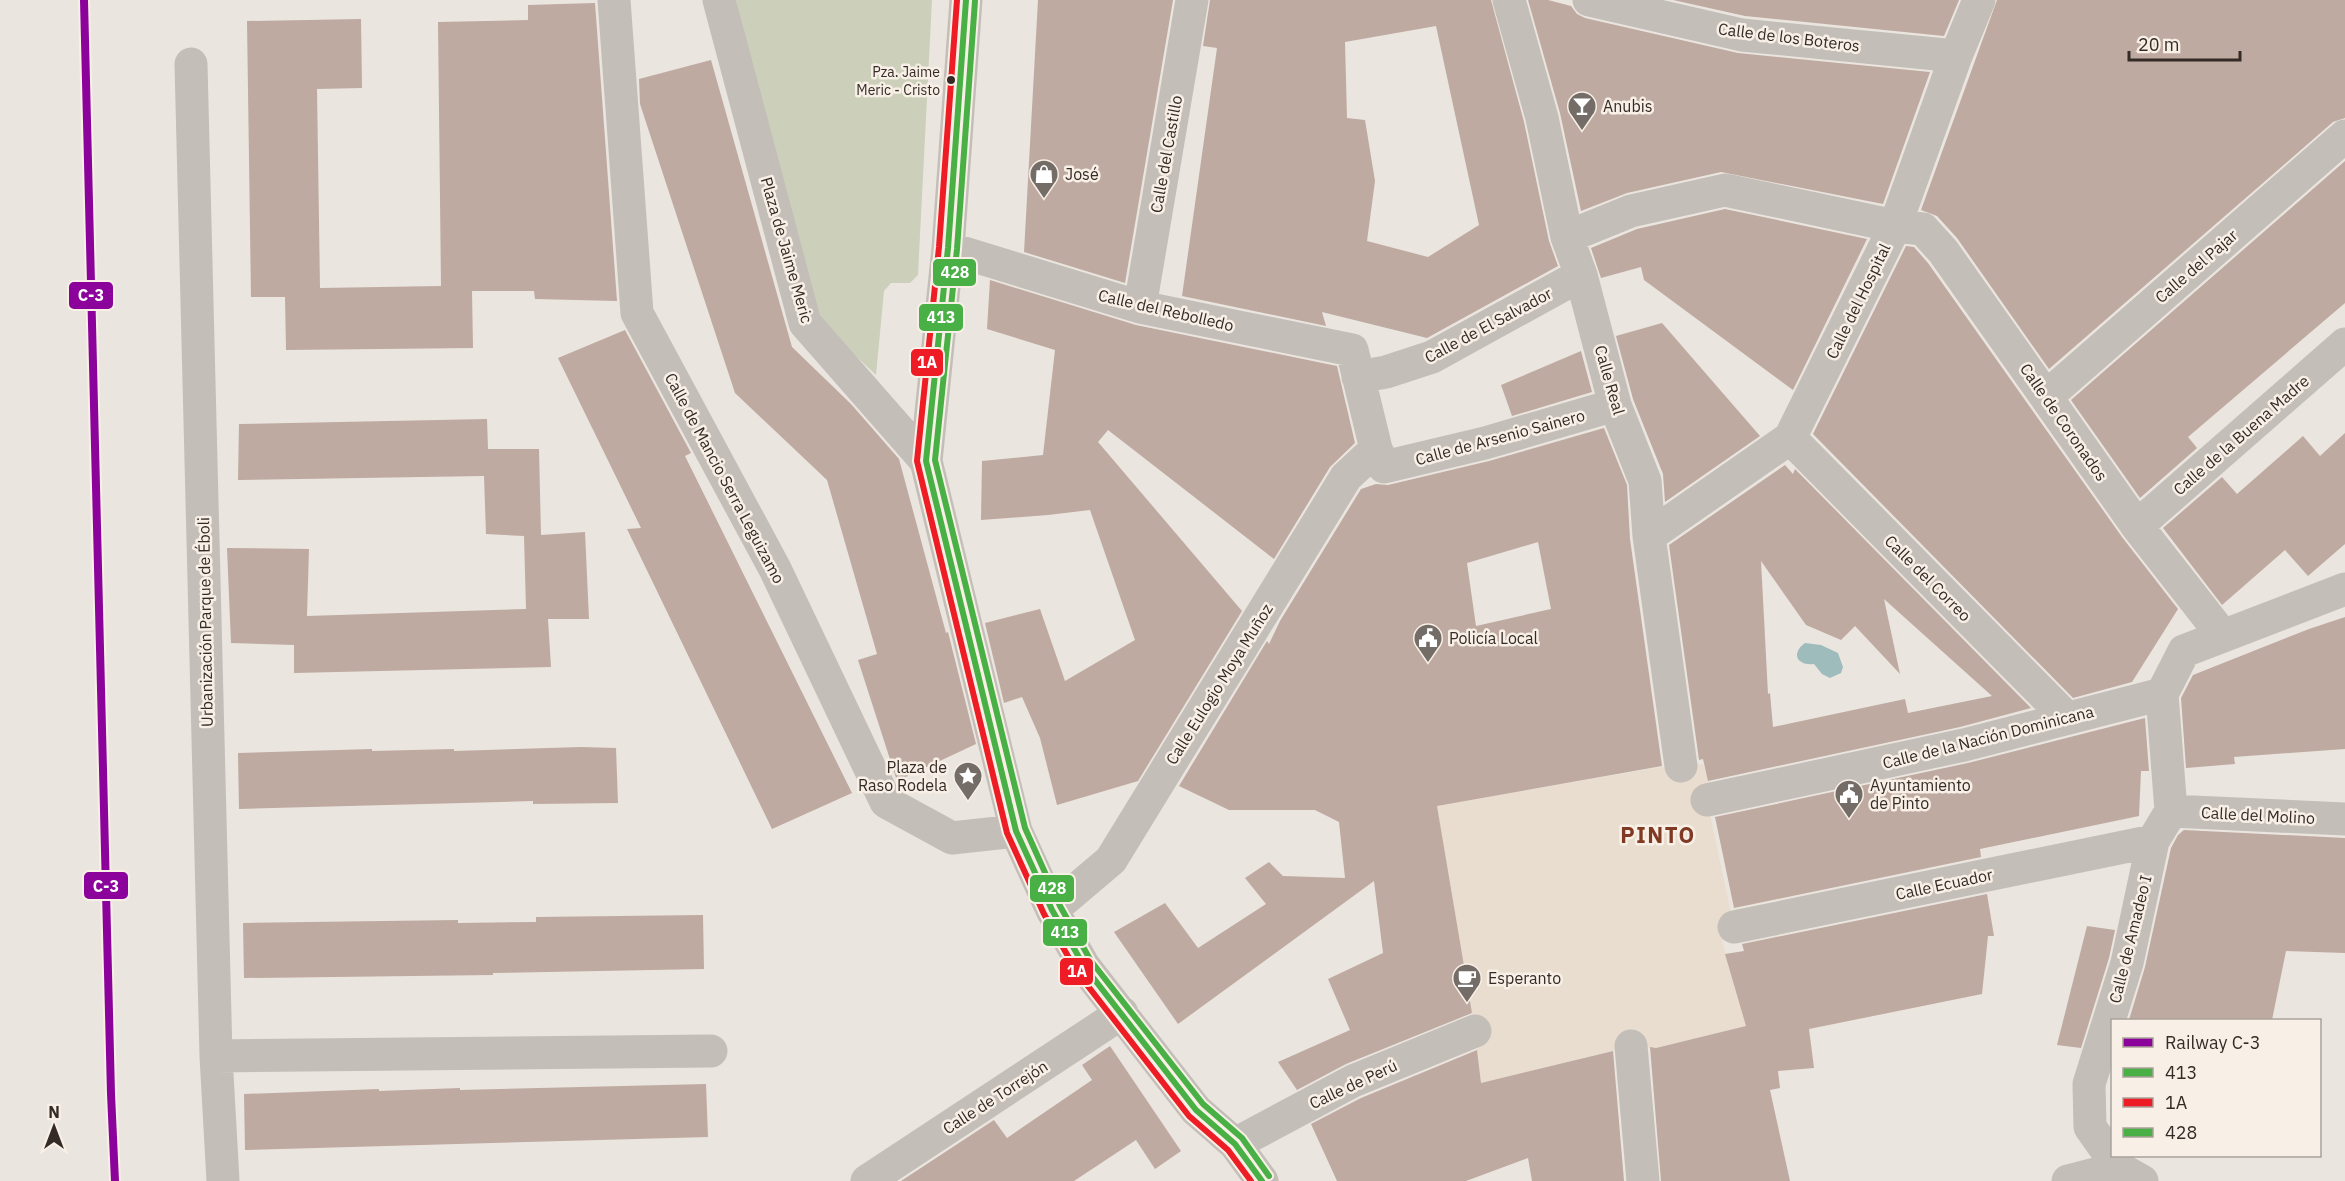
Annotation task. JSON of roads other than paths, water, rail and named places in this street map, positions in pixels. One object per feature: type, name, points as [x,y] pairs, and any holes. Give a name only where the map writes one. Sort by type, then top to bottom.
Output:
[{"type":"street","name":"Calle de Mancio Serra Leguizamo","points":[[614,0],[637,313],[775,569],[886,802],[952,838],[1016,831]]},
{"type":"street","name":"Plaza de Jaime Meric","points":[[719,0],[805,323],[927,461]]},
{"type":"street","points":[[966,0],[948,248],[927,461],[1016,831],[1052,910],[1084,966],[1196,1110],[1235,1144],[1262,1181]]},
{"type":"street","name":"Calle del Castillo","points":[[1140,307],[1192,0]]},
{"type":"street","name":"Calle Real","points":[[1509,0],[1542,118],[1567,237],[1581,275],[1615,405],[1645,482],[1649,536],[1681,766]]},
{"type":"street","name":"Calle de los Boteros","points":[[1589,0],[1742,35],[1956,56]]},
{"type":"street","name":"Calle del Hospital","points":[[1649,536],[1790,438],[1894,226],[1956,56],[1979,0]]},
{"type":"street","name":"Urbanización Parque de Éboli","points":[[191,64],[216,1056],[223,1181]]},
{"type":"street","name":"Calle del Pajar","points":[[2046,397],[2345,136]]},
{"type":"street","name":"Calle de Coronados","points":[[1567,237],[1631,211],[1725,190],[1894,226],[1923,229],[1943,251],[2137,526],[2223,636]]},
{"type":"street","name":"Calle del Rebolledo","points":[[948,248],[1140,307],[1355,364]]},
{"type":"street","name":"Calle de El Salvador","points":[[1355,364],[1386,372],[1432,357],[1581,275]]},
{"type":"street","name":"Calle de la Buena Madre","points":[[2137,526],[2345,344]]},
{"type":"street","points":[[1355,364],[1380,458]]},
{"type":"street","name":"Calle de Arsenio Sainero","points":[[1380,458],[1485,443],[1615,405]]},
{"type":"street","name":"Calle del Correo","points":[[1790,438],[2066,717]]},
{"type":"street","name":"Calle Eulogio Moya Muñoz","points":[[1052,910],[1111,860],[1346,477],[1380,458]]},
{"type":"street","points":[[2171,811],[2162,694],[2184,651],[2345,589]]},
{"type":"street","name":"Calle de la Nación Dominicana","points":[[1707,800],[1964,745],[2162,694]]},
{"type":"street","name":"Calle del Molino","points":[[2171,811],[2345,819]]},
{"type":"street","name":"Calle de Amadeo I","points":[[2111,1152],[2090,1127],[2089,1084],[2127,963],[2153,841],[2171,811]]},
{"type":"street","name":"Calle Ecuador","points":[[1734,927],[2153,841]]},
{"type":"street","name":"Calle de Torrejón","points":[[867,1181],[1122,1013]]},
{"type":"street","name":"Calle de Perú","points":[[1235,1144],[1353,1081],[1475,1031]]},
{"type":"street","points":[[1631,1046],[1643,1181]]},
{"type":"street","points":[[216,1056],[711,1051]]},
{"type":"street","name":"Calle de Amadeo I","points":[[2116,1157],[2131,1175]]},
{"type":"street","points":[[2068,1181],[2131,1175]]},
{"type":"water","points":[[1805,643],[1821,645],[1838,653],[1843,667],[1841,673],[1830,678],[1822,674],[1814,664],[1800,661],[1798,651]]},
{"type":"rail line","name":"C-3","points":[[84,0],[115,1181]]},
{"type":"place","name":"Pza. Jaime Meric - Cristo","points":[[951,80]]},
{"type":"place","name":"Anubis","points":[[1582,132]]},
{"type":"place","name":"José","points":[[1044,200]]},
{"type":"place","name":"Policía Local","points":[[1428,664]]},
{"type":"place","name":"Plaza de Raso Rodela","points":[[968,802]]},
{"type":"place","name":"Ayuntamiento de Pinto","points":[[1849,820]]},
{"type":"place","name":"Esperanto","points":[[1467,1004]]},
{"type":"district","name":"PINTO","points":[[1658,834]]}]
